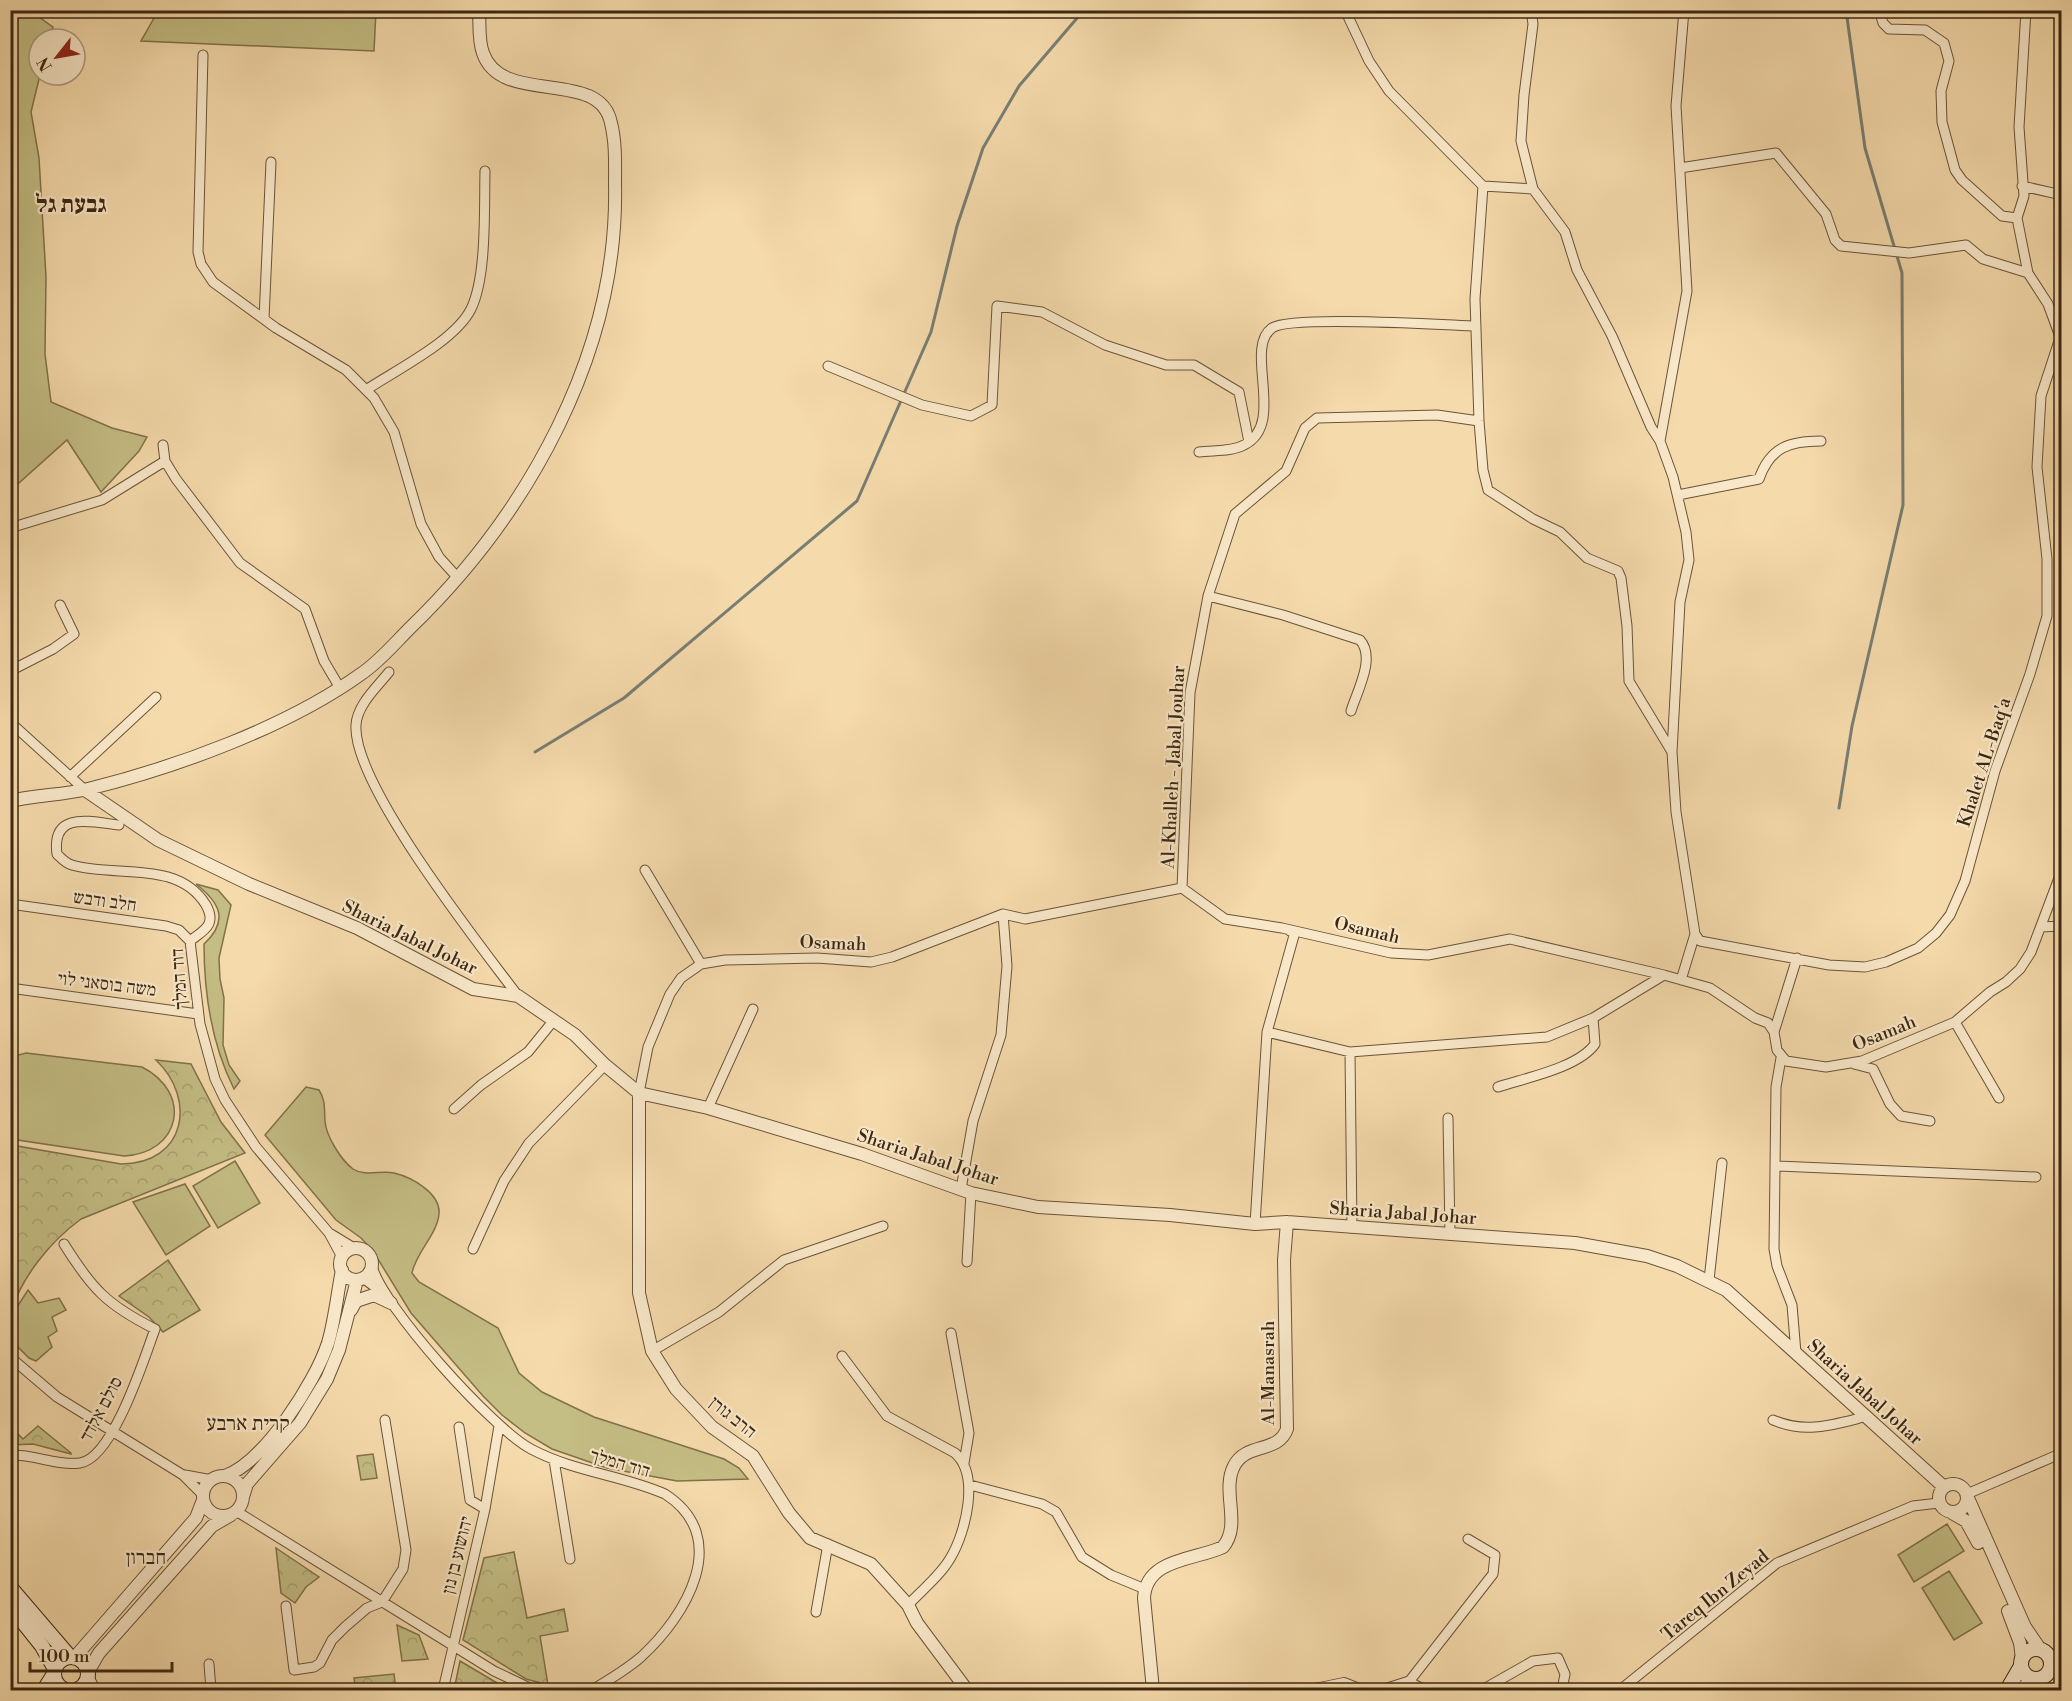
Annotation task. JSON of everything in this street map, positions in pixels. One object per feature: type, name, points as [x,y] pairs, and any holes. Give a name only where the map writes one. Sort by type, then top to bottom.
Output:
[{"type":"main road","points":[[10,1587],[72,1657],[84,1662],[88,1674],[84,1685],[74,1690],[60,1686],[42,1646],[10,1606]]},
{"type":"main road","points":[[2007,1690],[2031,1649],[2050,1653],[2055,1671],[2036,1679],[2021,1690]]},
{"type":"main road","points":[[44,1690],[61,1660],[72,1657]]},
{"type":"main road","points":[[2021,1663],[2026,1675],[2036,1679]]},
{"type":"street","points":[[10,801],[85,790],[176,762],[284,720],[340,688],[363,673],[422,617],[494,533],[522,490],[568,405],[602,308],[613,242],[616,202],[614,144],[607,109],[590,95],[523,83],[495,69],[483,54],[479,10]]},
{"type":"street","points":[[1345,10],[1370,61],[1389,91],[1483,186],[1533,189]]},
{"type":"street","points":[[1531,10],[1533,24],[1521,141],[1533,189],[1565,231],[1577,270],[1612,336],[1651,427],[1660,441],[1678,495],[1684,522],[1689,560],[1680,602],[1672,752],[1676,812],[1695,934],[1681,980]]},
{"type":"street","points":[[1660,441],[1687,291],[1676,106],[1684,10]]},
{"type":"street","points":[[1879,10],[1883,23],[1889,29],[1925,30],[1944,43],[1949,61],[1941,92],[1942,122],[1955,170],[1962,180],[2002,216],[2017,218]]},
{"type":"street","points":[[2026,10],[2019,127],[2024,196],[2017,218],[2028,273],[2048,304],[2060,342]]},
{"type":"street","points":[[203,55],[198,252],[201,264],[213,282],[264,319],[346,370],[374,398],[394,432],[421,525],[439,557],[458,577]]},
{"type":"street","points":[[1680,168],[1776,153],[1826,214],[1835,240],[1840,245],[1909,253],[1966,245],[1983,259],[2028,273]]},
{"type":"street","points":[[264,319],[272,162]]},
{"type":"street","points":[[366,390],[447,336],[471,308],[478,282],[483,241],[485,171]]},
{"type":"street","points":[[1483,186],[1475,299],[1479,421],[1483,471],[1488,490],[1533,519],[1560,532],[1587,558],[1612,567],[1620,573],[1627,626],[1629,681],[1672,752]]},
{"type":"street","points":[[2022,186],[2061,195]]},
{"type":"street","points":[[828,366],[922,405],[971,416],[992,405],[997,306],[1042,312],[1105,345],[1166,365],[1194,365],[1239,392],[1249,442]]},
{"type":"street","points":[[1199,452],[1237,448],[1249,442],[1257,433],[1263,421],[1263,343],[1265,335],[1273,327],[1284,323],[1323,321],[1476,326]]},
{"type":"street","name":"Khalet AL-Baq'a","points":[[1695,934],[1700,941],[1853,967],[1876,965],[1918,948],[1936,933],[1950,915],[1961,894],[1995,771],[2030,674],[2047,616],[2047,559],[2037,467],[2041,396],[2060,342]]},
{"type":"street","name":"Al-Khalleh - Jabal Jouhar","points":[[1182,888],[1190,693],[1208,596],[1235,514],[1286,471],[1305,428],[1314,419],[1326,416],[1437,415],[1479,421]]},
{"type":"street","points":[[1678,495],[1759,478],[1764,465],[1777,452],[1795,441],[1821,441]]},
{"type":"street","points":[[163,445],[165,461],[240,563],[305,609],[324,661],[340,688]]},
{"type":"street","points":[[10,528],[102,500],[165,461]]},
{"type":"street","points":[[1208,596],[1283,615],[1360,640],[1366,649],[1367,659],[1351,711]]},
{"type":"street","points":[[10,671],[53,649],[74,633],[60,606]]},
{"type":"street","points":[[389,672],[359,710],[355,726],[365,768],[431,877],[518,996]]},
{"type":"street","points":[[70,777],[156,697]]},
{"type":"street","points":[[10,722],[85,790]]},
{"type":"street","name":"Sharia Jabal Johar","points":[[85,790],[158,840],[249,884],[357,928],[473,988],[518,996],[575,1035],[605,1065],[639,1093],[708,1108],[862,1154],[966,1191],[1038,1208],[1170,1215],[1255,1224],[1287,1222],[1575,1243],[1647,1256],[1709,1280],[1726,1290],[1944,1487]]},
{"type":"street","name":"דוד המלך","points":[[119,825],[77,820],[61,829],[57,838],[57,854],[72,865],[163,876],[191,889],[201,898],[211,916],[208,928],[190,941],[198,1014],[209,1058],[225,1100],[256,1147],[329,1233],[342,1257]]},
{"type":"street","points":[[639,1093],[648,1047],[670,994],[681,978],[701,964],[645,870]]},
{"type":"street","name":"Osamah","points":[[1782,1058],[1792,1063],[1814,1067],[1852,1064],[1955,1022],[2020,969],[2031,952],[2061,870]]},
{"type":"street","name":"Osamah","points":[[701,964],[716,960],[817,957],[871,962],[892,957],[1003,914],[1025,919],[1182,888],[1225,919],[1282,928],[1391,953],[1415,956],[1440,954],[1510,939],[1664,975],[1710,988],[1755,1018],[1768,1023],[1774,1032]]},
{"type":"street","name":"חלב ודבש","points":[[10,904],[166,926],[179,930],[190,941]]},
{"type":"street","points":[[967,1262],[966,1191],[973,1121],[1001,1035],[1007,966],[1003,914]]},
{"type":"street","points":[[2041,927],[2061,926]]},
{"type":"street","points":[[1255,1224],[1267,1032],[1295,932],[1282,928]]},
{"type":"street","points":[[1796,1353],[1792,1305],[1775,1258],[1776,1087],[1782,1058],[1776,1047],[1774,1032],[1797,958]]},
{"type":"street","points":[[1267,1032],[1350,1052],[1547,1037],[1593,1018],[1664,975]]},
{"type":"street","name":"משה בוסאני לוי","points":[[10,988],[198,1014]]},
{"type":"street","points":[[708,1108],[753,1009]]},
{"type":"street","points":[[1498,1087],[1574,1061],[1586,1054],[1595,1044],[1593,1018]]},
{"type":"street","points":[[454,1109],[528,1052],[554,1020]]},
{"type":"street","points":[[1955,1022],[1999,1098]]},
{"type":"street","points":[[1350,1052],[1352,1228]]},
{"type":"street","points":[[1852,1064],[1873,1069],[1890,1104],[1901,1116],[1930,1120]]},
{"type":"street","points":[[473,1249],[504,1181],[529,1143],[605,1065]]},
{"type":"street","name":"הרב גורן","points":[[639,1093],[639,1293],[652,1351],[676,1389],[712,1427],[753,1456],[789,1513],[810,1538],[871,1564],[908,1605],[917,1623],[967,1690]]},
{"type":"street","points":[[1448,1118],[1450,1235]]},
{"type":"street","points":[[1709,1280],[1722,1163]]},
{"type":"street","points":[[1776,1166],[2003,1174],[2036,1178]]},
{"type":"street","name":"Al-Manasrah","points":[[1145,1589],[1149,1579],[1161,1569],[1183,1558],[1223,1547],[1229,1536],[1229,1480],[1233,1467],[1251,1449],[1272,1445],[1284,1438],[1287,1429],[1284,1260],[1287,1222]]},
{"type":"street","points":[[652,1351],[719,1312],[784,1260],[883,1226]]},
{"type":"street","name":"דוד המלך","points":[[329,1233],[354,1248]]},
{"type":"street","name":"סולם אלדד","points":[[10,1455],[69,1463],[87,1461],[99,1452],[111,1433],[135,1381],[155,1329],[125,1314],[96,1291],[64,1244]]},
{"type":"street","points":[[96,1690],[88,1674],[99,1653],[212,1526],[233,1513],[243,1497],[247,1484],[300,1423],[319,1393],[339,1350],[360,1279],[372,1266],[368,1253],[354,1248],[342,1257],[342,1270],[327,1346],[307,1387],[269,1440],[237,1472],[212,1480],[183,1475]]},
{"type":"street","name":"דוד המלך","points":[[372,1266],[376,1281],[387,1298],[434,1356],[499,1426],[529,1448],[554,1460],[665,1494],[676,1501],[691,1521],[699,1546],[700,1559],[694,1584],[672,1623],[642,1656],[624,1671],[592,1690]]},
{"type":"street","points":[[342,1270],[348,1277],[360,1279]]},
{"type":"street","name":"דוד המלך","points":[[360,1279],[387,1298]]},
{"type":"street","points":[[348,1316],[356,1301],[366,1296],[387,1298]]},
{"type":"street","points":[[908,1605],[951,1558],[961,1533],[970,1485],[964,1463],[969,1433],[951,1333]]},
{"type":"street","points":[[842,1356],[887,1416],[955,1454],[964,1463]]},
{"type":"street","points":[[10,1357],[57,1397],[111,1433],[183,1475],[203,1498],[213,1514],[233,1513],[494,1671],[534,1690]]},
{"type":"street","points":[[1773,1420],[1789,1427],[1816,1429],[1864,1417]]},
{"type":"street","points":[[286,1606],[294,1670],[314,1667],[320,1663],[332,1640],[368,1608],[382,1602],[403,1569],[406,1550],[385,1420]]},
{"type":"street","name":"יהושוע בן נון","points":[[443,1690],[485,1509],[499,1426]]},
{"type":"street","points":[[459,1427],[471,1500],[485,1509]]},
{"type":"street","points":[[1952,1513],[1963,1509],[1967,1496],[2061,1453]]},
{"type":"street","points":[[554,1460],[570,1558]]},
{"type":"street","points":[[225,1476],[236,1481],[243,1497]]},
{"type":"street","points":[[72,1657],[196,1518],[212,1480]]},
{"type":"street","points":[[2021,1663],[2015,1625],[1975,1536],[1966,1521],[1944,1510],[1940,1503],[1939,1495],[1944,1487],[1955,1484],[1962,1487],[2025,1628],[2050,1653]]},
{"type":"street","points":[[970,1485],[1042,1504],[1056,1512],[1082,1557],[1111,1575],[1145,1589],[1153,1690]]},
{"type":"street","name":"Tareq Ibn Zeyad","points":[[1627,1689],[1777,1563],[1913,1506],[1940,1503]]},
{"type":"street","points":[[1386,1690],[1408,1683],[1493,1574],[1495,1555],[1468,1539]]},
{"type":"street","points":[[816,1612],[828,1544]]},
{"type":"street","points":[[1482,1690],[1533,1660],[1558,1658],[1565,1674],[1562,1690]]},
{"type":"street","points":[[208,1664],[211,1690]]},
{"type":"street","points":[[1408,1683],[1422,1690]]},
{"type":"street","points":[[1315,1690],[1344,1684],[1359,1690]]},
{"type":"green space","points":[[29,10],[53,27],[27,27],[27,87],[37,87],[31,112],[39,158],[46,277],[45,354],[51,402],[112,428],[147,437],[139,451],[101,492],[67,440],[11,490],[10,11]]},
{"type":"green space","points":[[158,11],[376,11],[374,51],[141,41]]},
{"type":"green space","points":[[196,884],[218,890],[231,905],[219,958],[224,998],[223,1045],[229,1065],[240,1081],[234,1089],[215,1037],[206,981],[204,944],[217,927],[218,912],[211,898]]},
{"type":"green space","points":[[26,1053],[142,1067],[158,1078],[169,1091],[174,1106],[174,1120],[168,1133],[158,1144],[143,1152],[124,1156],[11,1139],[11,1057]]},
{"type":"green space","points":[[156,1060],[191,1064],[221,1122],[245,1153],[81,1219],[38,1261],[22,1286],[11,1313],[11,1145],[121,1164],[143,1161],[160,1153],[171,1141],[178,1127],[180,1110],[177,1093],[169,1076]]},
{"type":"green space","points":[[306,1087],[319,1090],[324,1101],[328,1134],[348,1165],[363,1173],[389,1172],[401,1175],[424,1187],[435,1199],[439,1214],[437,1222],[412,1273],[419,1282],[498,1328],[519,1373],[542,1392],[594,1417],[724,1459],[739,1468],[748,1479],[677,1481],[607,1468],[552,1449],[525,1433],[502,1415],[411,1313],[373,1251],[361,1238],[336,1220],[265,1135]]},
{"type":"green space","points":[[235,1161],[260,1203],[218,1228],[193,1186]]},
{"type":"green space","points":[[185,1184],[210,1226],[166,1255],[133,1202]]},
{"type":"green space","points":[[168,1260],[200,1310],[163,1332],[149,1317],[119,1296]]},
{"type":"green space","points":[[28,1290],[38,1303],[59,1298],[66,1310],[52,1317],[57,1331],[48,1337],[52,1347],[36,1361],[29,1358],[11,1340],[15,1310]]},
{"type":"green space","points":[[38,1426],[71,1454],[33,1444],[11,1445],[11,1427],[23,1439]]},
{"type":"green space","points":[[373,1454],[377,1478],[361,1480],[357,1456]]},
{"type":"green space","points":[[1947,1524],[1964,1551],[1914,1582],[1898,1555]]},
{"type":"green space","points":[[276,1548],[319,1577],[306,1587],[295,1603],[281,1593]]},
{"type":"green space","points":[[514,1552],[527,1618],[564,1609],[568,1631],[540,1636],[548,1685],[526,1679],[463,1640],[484,1558]]},
{"type":"green space","points":[[1949,1571],[1982,1623],[1954,1640],[1922,1588]]},
{"type":"green space","points":[[397,1625],[419,1635],[428,1659],[402,1661]]},
{"type":"green space","points":[[460,1661],[509,1690],[454,1690]]},
{"type":"green space","points":[[394,1674],[396,1690],[356,1690],[354,1678]]},
{"type":"waterway","points":[[535,752],[624,698],[857,501],[931,332],[957,226],[983,148],[1019,86],[1084,10]]},
{"type":"waterway","points":[[1839,808],[1852,726],[1903,505],[1902,273],[1865,148],[1846,10]]},
{"type":"district","name":"גבעת גל","points":[[71,204]]},
{"type":"district","name":"קרית ארבע","points":[[248,1423]]},
{"type":"district","name":"חברון","points":[[146,1557]]}]
